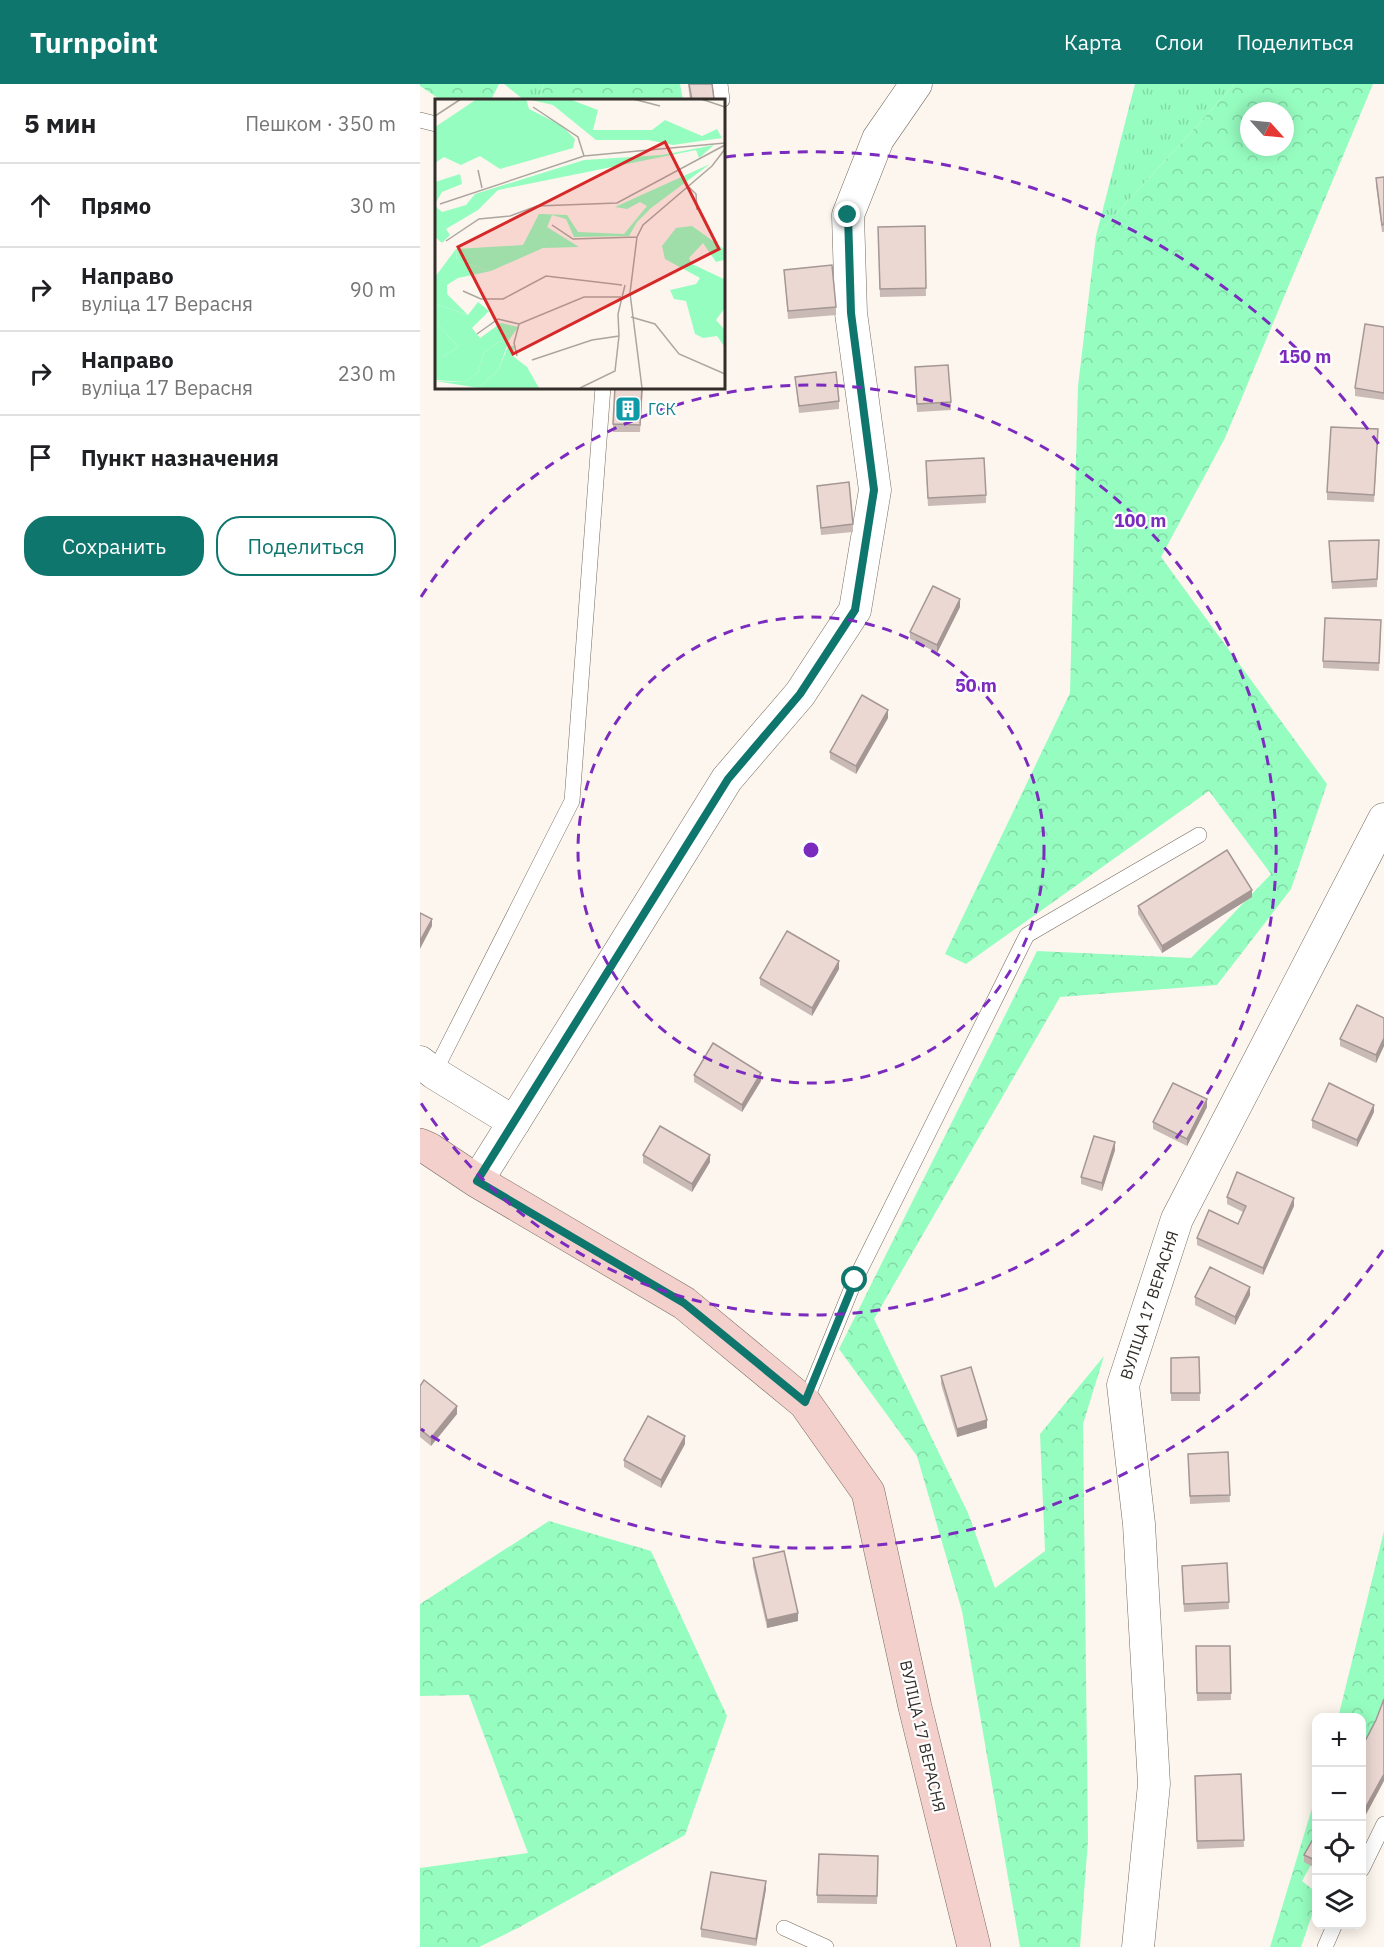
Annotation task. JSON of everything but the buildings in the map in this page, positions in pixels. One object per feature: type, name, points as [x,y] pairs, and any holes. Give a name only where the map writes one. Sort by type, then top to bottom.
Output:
[{"type":"street","points":[[477,1181],[728,779],[800,694],[855,610],[874,490],[851,313],[848,215],[878,139],[916,84]]},
{"type":"street","name":"ВУЛІЦА 17 ВЕРАСНЯ","points":[[1138,1947],[1154,1784],[1139,1524],[1123,1385],[1177,1219],[1384,819]]},
{"type":"street","points":[[427,1067],[514,1122]]},
{"type":"street","name":"ВУЛІЦА 17 ВЕРАСНЯ","points":[[420,1145],[684,1303],[805,1402],[868,1492],[915,1707],[974,1947]]},
{"type":"lane","points":[[720,84],[722,99]]},
{"type":"lane","points":[[420,120],[435,124]]},
{"type":"lane","points":[[427,1067],[572,801],[603,388]]},
{"type":"lane","points":[[805,1402],[855,1280],[1027,935],[1199,835]]},
{"type":"lane","points":[[1366,1861],[1384,1824]]},
{"type":"lane","points":[[784,1928],[826,1947]]},
{"type":"lane","points":[[1325,1947],[1333,1929]]},
{"type":"green space","points":[[420,84],[499,84],[492,99],[440,99]]},
{"type":"green space","points":[[504,84],[544,84],[539,99],[523,99]]},
{"type":"green space","points":[[544,84],[680,84],[683,99],[539,99]]},
{"type":"green space","points":[[1135,84],[1235,84],[1096,236]]},
{"type":"green space","points":[[1235,84],[1373,84],[1225,438],[1161,557],[1327,784],[1291,889],[1217,985],[1060,997],[874,1319],[968,1513],[995,1588],[1045,1551],[1040,1434],[1104,1356],[1083,1424],[1088,1840],[1080,1947],[1020,1947],[962,1611],[917,1456],[839,1349],[1037,951],[1191,958],[1271,874],[1209,791],[966,964],[945,954],[1070,693],[1078,386],[1096,236]]},
{"type":"green space","points":[[549,1521],[651,1551],[727,1716],[685,1835],[518,1928],[479,1947],[420,1947],[420,1868],[528,1853],[469,1695],[420,1696],[420,1604]]},
{"type":"green space","points":[[1384,1531],[1384,1742],[1366,1773],[1366,1713],[1339,1713]]},
{"type":"green space","points":[[1312,1808],[1312,1863],[1302,1881],[1312,1889],[1312,1915],[1301,1947],[1270,1947]]},
{"type":"place","name":"ГСК","points":[[628,409]]},
{"type":"route","points":[[848,215],[851,313],[874,490],[855,610],[800,694],[728,779],[477,1181],[684,1303],[805,1402],[855,1280]]}]
